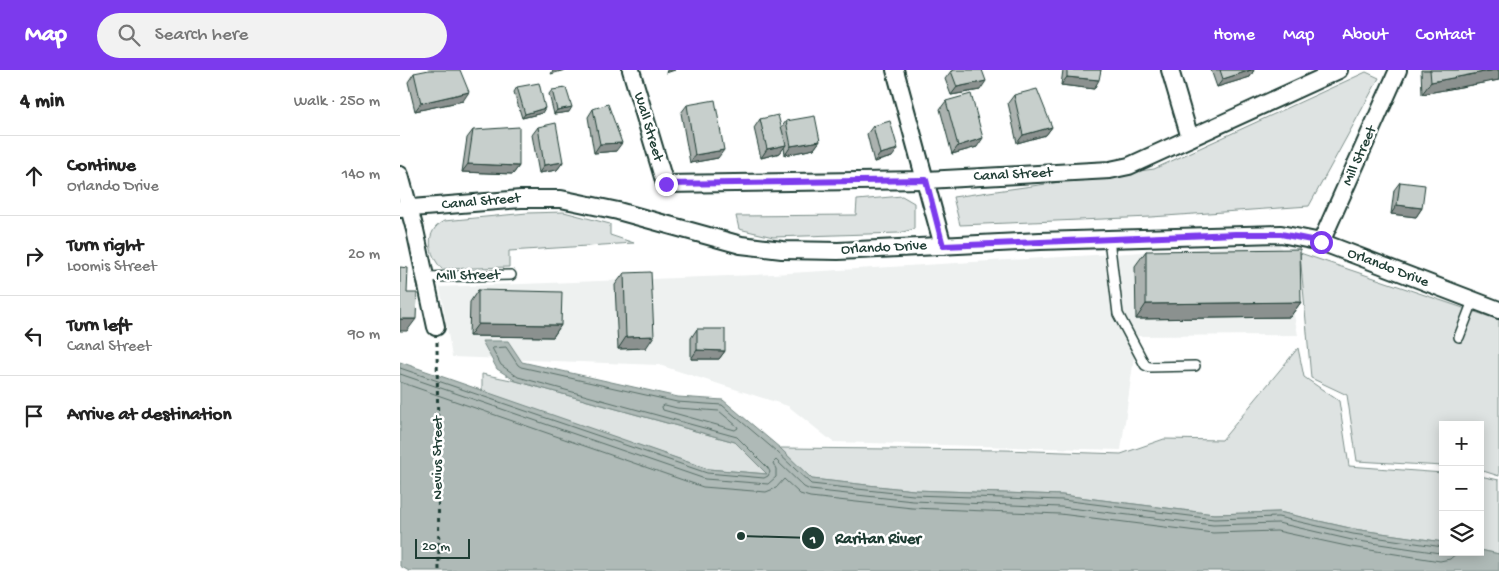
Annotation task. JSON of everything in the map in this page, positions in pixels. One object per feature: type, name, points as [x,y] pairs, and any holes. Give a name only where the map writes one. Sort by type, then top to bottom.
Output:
[{"type":"street","name":"Wall Street","points":[[631,70],[666,184]]},
{"type":"street","points":[[895,70],[943,246]]},
{"type":"street","points":[[1170,70],[1190,138]]},
{"type":"street","name":"Canal Street","points":[[666,184],[926,180],[1110,170],[1129,166],[1339,70]]},
{"type":"street","name":"Mill Street","points":[[1321,242],[1398,70]]},
{"type":"street","points":[[400,175],[404,208],[425,277],[436,327]]},
{"type":"street","name":"Canal Street","points":[[404,208],[521,199],[561,199]]},
{"type":"street","name":"Orlando Drive","points":[[561,199],[618,212],[741,245],[782,250],[838,251],[1109,239],[1281,234],[1321,242],[1473,301],[1498,307]]},
{"type":"lane","points":[[1109,239],[1118,314],[1145,365],[1149,367],[1195,366]]},
{"type":"lane","name":"Mill Street","points":[[425,277],[511,275]]},
{"type":"lane","points":[[1459,337],[1473,301]]},
{"type":"path","name":"Nevius Street","points":[[438,345],[439,571]]},
{"type":"shaded area","points":[[1366,72],[1379,78],[1309,206],[1151,217],[960,225],[953,197],[1154,169]]},
{"type":"shaded area","points":[[902,196],[914,203],[914,229],[899,233],[773,237],[739,229],[736,216],[856,215],[857,200]]},
{"type":"shaded area","points":[[564,212],[610,224],[610,235],[634,243],[509,251],[509,267],[442,269],[431,250],[430,243],[433,231],[444,221],[527,213]]},
{"type":"shaded area","points":[[1280,244],[1298,335],[1137,336],[1121,450],[833,442],[788,406],[659,365],[452,357],[440,287],[755,275]]},
{"type":"shaded area","points":[[1300,253],[1499,320],[1499,476],[1484,471],[1484,421],[1439,421],[1439,466],[1357,461],[1347,395],[1311,378]]},
{"type":"shaded area","points":[[1298,348],[1304,377],[1339,401],[1349,466],[1439,473],[1439,541],[1354,529],[1279,512],[1214,514],[1062,495],[914,490],[811,479],[780,448],[1005,450],[1121,454],[1164,439],[1222,440]]},
{"type":"shaded area","points":[[482,374],[516,381],[735,442],[767,474],[708,469],[482,392]]},
{"type":"shaded area","points":[[1484,477],[1499,480],[1499,554],[1484,551]]},
{"type":"water","points":[[482,341],[508,341],[522,362],[678,397],[723,400],[780,448],[812,479],[914,490],[1062,495],[1214,514],[1279,512],[1354,529],[1439,541],[1439,556],[1484,556],[1484,551],[1499,554],[1499,571],[409,571],[400,566],[400,362],[708,469],[767,474],[735,442],[516,381],[497,369]]},
{"type":"building","points":[[429,70],[460,70],[469,92],[421,103],[414,73]]},
{"type":"building","points":[[982,70],[986,81],[957,87],[951,71]]},
{"type":"building","points":[[1067,70],[1101,70],[1099,80],[1067,77]]},
{"type":"building","points":[[1220,70],[1251,70],[1223,79]]},
{"type":"building","points":[[1430,70],[1495,70],[1431,82]]},
{"type":"building","points":[[539,83],[545,108],[525,114],[517,87]]},
{"type":"building","points":[[566,88],[572,107],[557,110],[552,90]]},
{"type":"building","points":[[1037,89],[1052,127],[1023,135],[1014,95]]},
{"type":"building","points":[[971,94],[983,138],[958,146],[946,101]]},
{"type":"building","points":[[715,100],[724,150],[695,155],[687,105]]},
{"type":"building","points":[[608,104],[622,143],[600,144],[593,109]]},
{"type":"building","points":[[778,115],[786,145],[767,149],[760,119]]},
{"type":"building","points":[[815,116],[820,141],[791,146],[786,121]]},
{"type":"building","points":[[890,121],[898,149],[880,154],[873,126]]},
{"type":"building","points":[[556,123],[563,162],[544,165],[538,127]]},
{"type":"building","points":[[519,127],[519,166],[468,164],[473,130]]},
{"type":"building","points":[[1400,182],[1425,185],[1422,208],[1397,205]]},
{"type":"building","points":[[1300,249],[1301,302],[1146,304],[1146,251]]},
{"type":"building","points":[[400,267],[408,268],[407,293],[417,293],[416,319],[400,319]]},
{"type":"building","points":[[651,272],[654,336],[626,337],[624,273]]},
{"type":"building","points":[[478,290],[562,292],[561,325],[478,324]]},
{"type":"building","points":[[697,329],[725,329],[725,351],[697,350]]},
{"type":"place","name":"Raritan River","points":[[741,536]]},
{"type":"route","points":[[666,184],[926,180],[943,246],[1235,234],[1281,234],[1321,242]]}]
